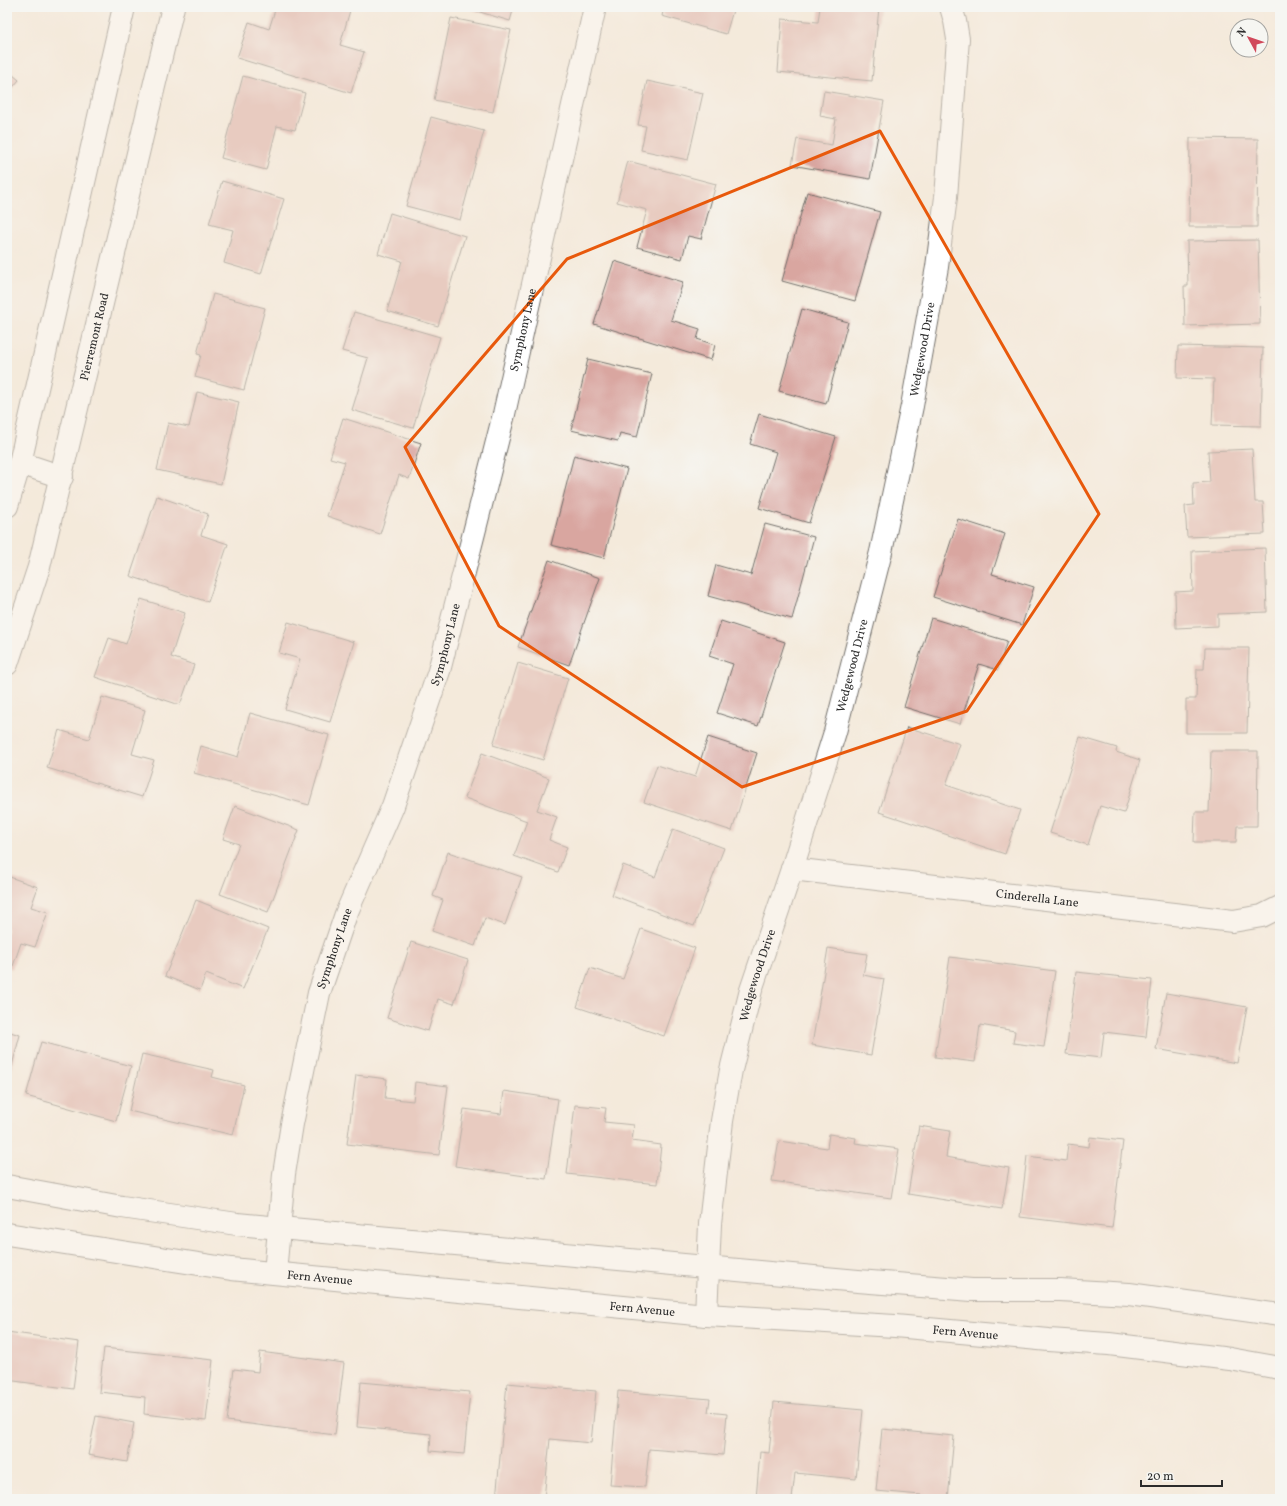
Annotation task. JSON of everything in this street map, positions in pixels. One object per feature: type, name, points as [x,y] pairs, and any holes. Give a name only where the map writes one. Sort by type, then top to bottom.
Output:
[{"type":"street","points":[[7,506],[20,463],[124,7]]},
{"type":"street","name":"Pierremont Road","points":[[7,664],[39,567],[62,477],[173,7]]},
{"type":"street","name":"Symphony Lane","points":[[275,1272],[284,1174],[292,1124],[319,993],[346,914],[393,806],[439,671],[504,414],[595,7]]},
{"type":"street","name":"Wedgewood Drive","points":[[706,1315],[710,1224],[722,1121],[731,1070],[751,990],[792,869],[835,732],[881,552],[912,406],[937,267],[946,198],[958,39],[951,7]]},
{"type":"street","points":[[20,463],[62,477]]},
{"type":"street","name":"Cinderella Lane","points":[[792,869],[1233,921],[1262,916],[1280,907]]},
{"type":"street","points":[[7,1186],[122,1207],[236,1224],[972,1290],[1060,1290],[1129,1294],[1280,1315]]},
{"type":"street","name":"Fern Avenue","points":[[7,1234],[53,1243],[231,1269],[275,1272],[706,1315],[895,1326],[1110,1344],[1230,1359],[1280,1368]]},
{"type":"highlighted area","points":[[880,131],[978,305],[1099,514],[967,711],[742,787],[499,626],[405,447],[567,259]]},
{"type":"building","points":[[276,7],[351,7],[340,45],[364,52],[351,93],[237,58],[249,22],[269,29]]},
{"type":"building","points":[[463,7],[514,7],[510,21]]},
{"type":"building","points":[[664,7],[734,7],[726,34],[662,16]]},
{"type":"building","points":[[820,7],[879,7],[872,81],[778,72],[782,19],[818,22]]},
{"type":"building","points":[[451,18],[511,30],[493,112],[434,100]]},
{"type":"building","points":[[7,70],[19,80],[7,94]]},
{"type":"building","points":[[243,76],[305,93],[295,130],[277,126],[266,170],[221,158]]},
{"type":"building","points":[[647,81],[703,93],[688,160],[641,150],[646,126],[638,125]]},
{"type":"building","points":[[824,91],[884,101],[870,179],[792,165],[797,139],[832,145],[836,119],[820,116]]},
{"type":"building","points":[[431,117],[484,131],[460,220],[406,206]]},
{"type":"building","points":[[1190,138],[1258,139],[1257,227],[1189,227]]},
{"type":"building","points":[[628,161],[716,184],[701,239],[688,236],[682,259],[637,247],[647,210],[617,202]]},
{"type":"building","points":[[222,181],[284,199],[261,274],[224,263],[233,230],[209,224]]},
{"type":"building","points":[[807,192],[880,212],[855,301],[782,281]]},
{"type":"building","points":[[390,213],[465,236],[438,326],[387,311],[402,261],[378,254]]},
{"type":"building","points":[[1258,240],[1260,324],[1185,326],[1184,286],[1188,286],[1187,241]]},
{"type":"building","points":[[614,261],[683,282],[671,320],[700,329],[697,339],[715,345],[711,360],[594,324]]},
{"type":"building","points":[[213,294],[265,308],[244,390],[195,377],[201,355],[197,354]]},
{"type":"building","points":[[802,309],[848,322],[826,404],[779,391]]},
{"type":"building","points":[[354,312],[440,337],[413,428],[352,410],[368,358],[342,351]]},
{"type":"building","points":[[1178,346],[1263,348],[1261,426],[1212,425],[1214,379],[1177,378]]},
{"type":"building","points":[[588,359],[652,374],[637,437],[620,433],[618,441],[571,430]]},
{"type":"building","points":[[197,392],[239,402],[221,484],[157,470],[168,423],[189,427]]},
{"type":"building","points":[[759,414],[836,437],[809,523],[759,508],[776,452],[750,444]]},
{"type":"building","points":[[343,418],[421,443],[409,479],[399,475],[380,534],[327,516],[345,462],[330,458]]},
{"type":"building","points":[[1252,449],[1255,502],[1263,502],[1265,534],[1187,537],[1185,506],[1194,505],[1193,483],[1210,482],[1208,451]]},
{"type":"building","points":[[574,455],[627,469],[604,558],[551,545]]},
{"type":"building","points":[[157,496],[208,514],[201,535],[228,544],[208,602],[130,576]]},
{"type":"building","points":[[958,519],[1005,534],[992,574],[1034,587],[1022,625],[933,597]]},
{"type":"building","points":[[765,524],[814,537],[792,619],[708,596],[716,565],[751,575]]},
{"type":"building","points":[[1265,548],[1267,612],[1218,614],[1218,626],[1176,628],[1175,592],[1193,591],[1192,551]]},
{"type":"building","points":[[549,560],[600,578],[569,665],[518,647]]},
{"type":"building","points":[[141,599],[185,613],[171,657],[194,665],[180,705],[95,677],[109,638],[126,644]]},
{"type":"building","points":[[931,618],[1007,641],[998,670],[979,664],[960,724],[904,707]]},
{"type":"building","points":[[721,621],[785,642],[758,726],[717,713],[733,664],[709,656]]},
{"type":"building","points":[[288,622],[354,642],[330,722],[285,709],[300,659],[279,653]]},
{"type":"building","points":[[1205,648],[1249,648],[1247,733],[1186,733],[1186,699],[1196,699],[1197,669],[1204,669]]},
{"type":"building","points":[[518,663],[568,678],[543,760],[493,745]]},
{"type":"building","points":[[102,697],[145,710],[132,754],[154,760],[142,797],[47,768],[59,730],[89,739]]},
{"type":"building","points":[[250,713],[329,735],[309,805],[194,773],[201,746],[238,757]]},
{"type":"building","points":[[907,727],[960,744],[946,785],[1020,810],[1005,854],[879,812]]},
{"type":"building","points":[[708,737],[757,753],[732,831],[644,802],[657,765],[695,777]]},
{"type":"building","points":[[1080,737],[1117,748],[1116,752],[1140,760],[1124,813],[1100,806],[1088,845],[1050,833]]},
{"type":"building","points":[[1211,751],[1258,751],[1257,826],[1237,826],[1236,842],[1194,842],[1195,812],[1209,812]]},
{"type":"building","points":[[482,753],[549,778],[537,810],[557,817],[549,840],[567,847],[558,872],[514,856],[527,821],[465,798]]},
{"type":"building","points":[[235,806],[299,830],[268,912],[220,894],[239,844],[223,839]]},
{"type":"building","points":[[673,829],[724,848],[694,926],[612,895],[623,865],[655,877]]},
{"type":"building","points":[[448,852],[522,877],[505,925],[485,918],[475,946],[432,931],[443,900],[433,896]]},
{"type":"building","points":[[7,876],[38,887],[31,907],[48,912],[35,947],[21,943],[12,969],[7,967]]},
{"type":"building","points":[[196,900],[268,929],[243,989],[206,974],[200,990],[165,976]]},
{"type":"building","points":[[641,929],[695,948],[664,1036],[577,1007],[590,968],[623,979]]},
{"type":"building","points":[[411,942],[468,960],[454,1004],[438,999],[428,1031],[387,1018]]},
{"type":"building","points":[[828,948],[867,954],[863,975],[884,979],[871,1055],[812,1045]]},
{"type":"building","points":[[950,957],[1055,971],[1044,1047],[1013,1043],[1015,1031],[980,1025],[975,1062],[935,1057]]},
{"type":"building","points":[[1076,972],[1152,980],[1146,1037],[1104,1032],[1101,1058],[1066,1054]]},
{"type":"building","points":[[1166,993],[1247,1007],[1237,1063],[1156,1049]]},
{"type":"building","points":[[7,1031],[20,1035],[8,1081],[7,1081]]},
{"type":"building","points":[[41,1042],[131,1066],[116,1121],[26,1096]]},
{"type":"building","points":[[142,1054],[214,1070],[212,1077],[244,1085],[233,1135],[129,1111]]},
{"type":"building","points":[[356,1075],[387,1079],[385,1098],[413,1101],[415,1082],[448,1086],[439,1155],[347,1144]]},
{"type":"building","points":[[504,1091],[558,1099],[546,1179],[455,1166],[464,1109],[501,1114]]},
{"type":"building","points":[[575,1105],[606,1108],[604,1122],[634,1125],[632,1141],[661,1145],[657,1184],[567,1174]]},
{"type":"building","points":[[919,1126],[950,1131],[946,1157],[1009,1168],[1002,1209],[908,1194]]},
{"type":"building","points":[[829,1134],[856,1138],[855,1143],[899,1149],[891,1198],[772,1181],[779,1141],[827,1148]]},
{"type":"building","points":[[1090,1137],[1123,1141],[1112,1228],[1020,1217],[1027,1156],[1066,1161],[1068,1144],[1089,1147]]},
{"type":"building","points":[[7,1332],[79,1342],[73,1389],[7,1380]]},
{"type":"building","points":[[104,1348],[213,1360],[206,1421],[144,1414],[145,1397],[99,1392]]},
{"type":"building","points":[[260,1352],[344,1363],[335,1435],[227,1421],[234,1369],[258,1372]]},
{"type":"building","points":[[361,1382],[470,1392],[464,1454],[430,1451],[431,1434],[357,1427]]},
{"type":"building","points":[[507,1383],[596,1391],[591,1443],[550,1439],[544,1499],[496,1499]]},
{"type":"building","points":[[618,1391],[710,1399],[708,1412],[727,1414],[723,1455],[649,1449],[645,1487],[610,1485]]},
{"type":"building","points":[[774,1402],[863,1410],[856,1479],[795,1473],[792,1499],[756,1499],[760,1452],[769,1453]]},
{"type":"building","points":[[96,1416],[134,1423],[127,1462],[88,1455]]},
{"type":"building","points":[[882,1429],[954,1436],[948,1499],[920,1499],[921,1495],[876,1491]]}]
